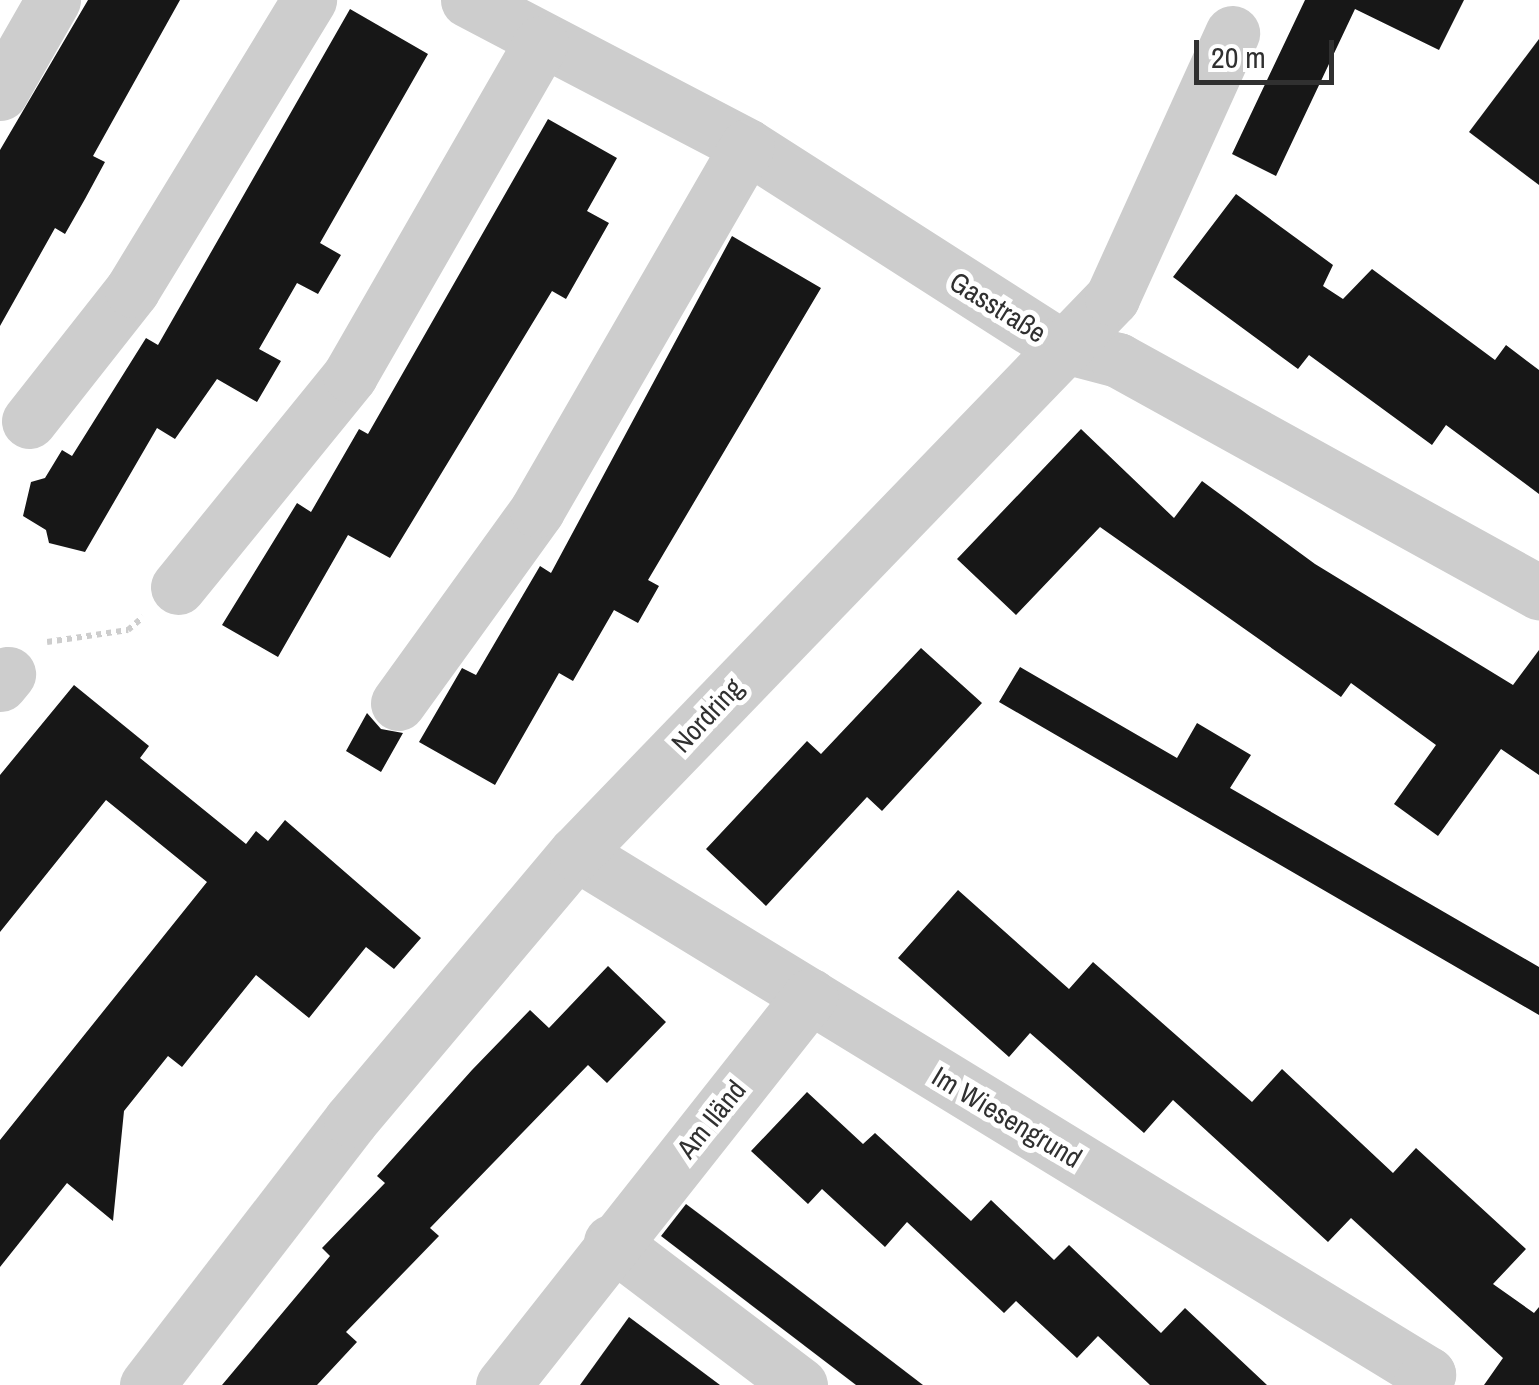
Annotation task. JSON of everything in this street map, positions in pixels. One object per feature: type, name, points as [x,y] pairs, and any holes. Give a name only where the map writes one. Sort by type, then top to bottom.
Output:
[{"type":"street","points":[[0,93],[54,0]]},
{"type":"street","points":[[29,420],[132,290],[309,0]]},
{"type":"street","name":"Gasstraße","points":[[468,0],[541,43],[748,146],[1058,344],[1118,360],[1539,592]]},
{"type":"street","name":"Nordring","points":[[147,1385],[351,1120],[576,853],[1058,344],[1112,298],[1232,33]]},
{"type":"street","points":[[178,587],[350,374],[541,43]]},
{"type":"street","points":[[398,703],[537,510],[748,146]]},
{"type":"street","name":"Im Wiesengrund","points":[[576,853],[1428,1374],[1420,1385]]},
{"type":"street","name":"Am Iländ","points":[[504,1385],[611,1242],[810,996]]},
{"type":"street","points":[[611,1242],[800,1385]]},
{"type":"path","points":[[4,679],[52,638],[128,630],[178,587]]},
{"type":"building","points":[[88,0],[180,0],[93,156],[105,162],[85,199],[65,234],[55,228],[0,326],[0,150]]},
{"type":"building","points":[[1305,0],[1464,0],[1439,50],[1355,9],[1276,176],[1232,154]]},
{"type":"building","points":[[350,9],[428,54],[320,243],[341,255],[318,294],[297,283],[259,349],[281,361],[257,402],[217,379],[175,439],[157,428],[85,552],[49,543],[46,530],[23,516],[31,482],[45,478],[62,450],[72,456],[146,338],[158,345]]},
{"type":"building","points":[[1539,39],[1539,185],[1469,132]]},
{"type":"building","points":[[548,119],[617,158],[587,211],[609,223],[566,299],[552,291],[390,558],[348,535],[278,657],[222,625],[297,503],[311,512],[359,429],[368,434]]},
{"type":"building","points":[[1236,194],[1333,265],[1323,286],[1343,299],[1372,269],[1495,360],[1506,345],[1539,370],[1539,494],[1446,425],[1432,445],[1309,355],[1298,369],[1173,277]]},
{"type":"building","points":[[732,236],[821,288],[648,580],[659,586],[638,623],[614,610],[573,681],[559,673],[495,785],[419,742],[462,668],[476,675],[540,566],[551,573]]},
{"type":"building","points":[[1081,429],[1174,518],[1202,481],[1315,564],[1513,685],[1539,650],[1539,775],[1501,749],[1438,836],[1394,804],[1436,745],[1351,683],[1341,697],[1100,527],[1016,615],[957,559]]},
{"type":"building","points":[[921,648],[982,703],[882,811],[867,797],[766,906],[706,849],[807,741],[821,754]]},
{"type":"building","points":[[1020,667],[1177,758],[1197,723],[1251,755],[1230,788],[1539,967],[1539,1015],[999,702]]},
{"type":"building","points":[[74,685],[149,746],[140,758],[246,844],[256,831],[268,841],[285,820],[421,938],[394,969],[366,947],[309,1018],[256,975],[182,1067],[168,1056],[124,1111],[113,1221],[67,1183],[0,1267],[0,1140],[207,882],[106,800],[0,932],[0,775]]},
{"type":"building","points":[[367,713],[381,729],[403,733],[381,772],[346,751]]},
{"type":"building","points":[[958,890],[1069,989],[1093,962],[1252,1102],[1282,1069],[1393,1173],[1416,1148],[1526,1249],[1493,1284],[1534,1313],[1539,1307],[1539,1385],[1484,1385],[1503,1358],[1351,1218],[1328,1242],[1173,1100],[1144,1133],[1030,1033],[1009,1057],[898,958]]},
{"type":"building","points":[[608,966],[666,1022],[607,1083],[588,1065],[430,1228],[439,1236],[346,1332],[357,1342],[317,1385],[222,1385],[330,1256],[322,1248],[385,1183],[377,1176],[472,1070],[530,1010],[549,1028]]},
{"type":"building","points":[[807,1092],[863,1144],[875,1133],[971,1221],[991,1200],[1054,1260],[1069,1245],[1161,1333],[1185,1308],[1267,1385],[1150,1385],[1098,1336],[1077,1358],[1016,1301],[1004,1313],[907,1222],[885,1247],[822,1189],[808,1204],[751,1151]]},
{"type":"building","points":[[686,1204],[923,1385],[856,1385],[759,1311],[661,1236]]},
{"type":"building","points":[[629,1317],[720,1385],[580,1385]]}]
